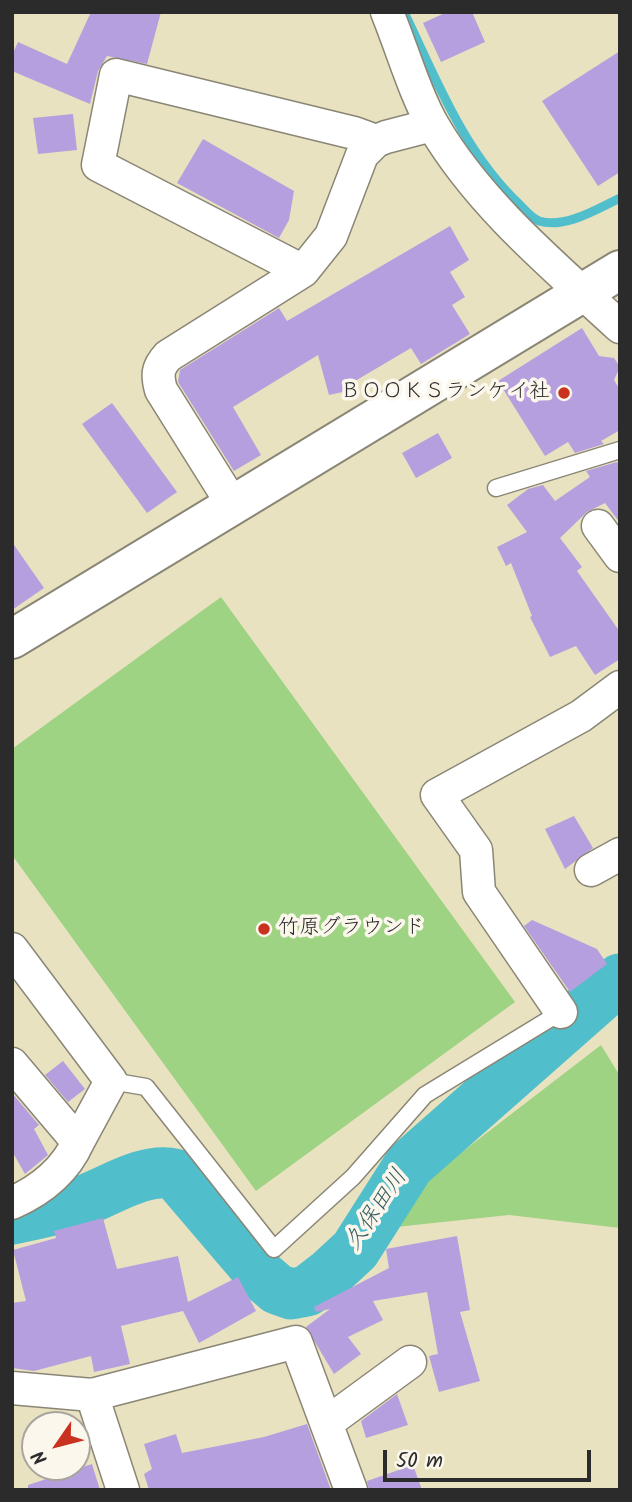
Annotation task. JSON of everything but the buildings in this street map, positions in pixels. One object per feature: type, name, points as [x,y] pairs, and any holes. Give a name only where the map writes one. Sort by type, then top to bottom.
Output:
[{"type":"street","points":[[387,12],[432,125],[466,174],[496,208],[620,327]]},
{"type":"street","points":[[303,271],[98,166],[116,75],[354,133],[376,141]]},
{"type":"street","points":[[233,505],[162,390],[157,377],[160,365],[168,356],[303,271],[331,236],[362,155],[376,141],[432,125]]},
{"type":"street","points":[[12,639],[620,270]]},
{"type":"street","points":[[598,526],[620,556]]},
{"type":"street","points":[[561,1012],[479,892],[475,850],[437,795],[581,716],[620,687]]},
{"type":"street","points":[[591,870],[620,854]]},
{"type":"street","points":[[12,949],[111,1081],[69,1163],[30,1195],[12,1203]]},
{"type":"street","points":[[12,1063],[78,1142]]},
{"type":"street","points":[[12,1388],[92,1395],[296,1342],[351,1490]]},
{"type":"street","points":[[328,1423],[410,1362]]},
{"type":"street","points":[[92,1395],[123,1490]]},
{"type":"lane","points":[[496,488],[620,450]]},
{"type":"lane","points":[[111,1081],[146,1087],[274,1249],[353,1177],[425,1095],[561,1012]]},
{"type":"green space","name":"竹原グラウンド","points":[[221,597],[515,1002],[256,1191],[12,855],[12,749]]},
{"type":"green space","points":[[601,1045],[620,1076],[620,1228],[509,1215],[396,1227],[406,1195]]},
{"type":"waterway","points":[[404,12],[467,138],[500,184],[531,216],[549,223],[570,220],[620,198]]},
{"type":"waterway","name":"久保田川","points":[[12,1219],[73,1204],[139,1177],[175,1174],[262,1276],[277,1289],[291,1294],[307,1291],[355,1250],[409,1165],[620,979]]},
{"type":"place","name":"ＢＯＯＫＳランケイ社","points":[[564,393]]},
{"type":"place","name":"竹原グラウンド","points":[[264,929]]}]
